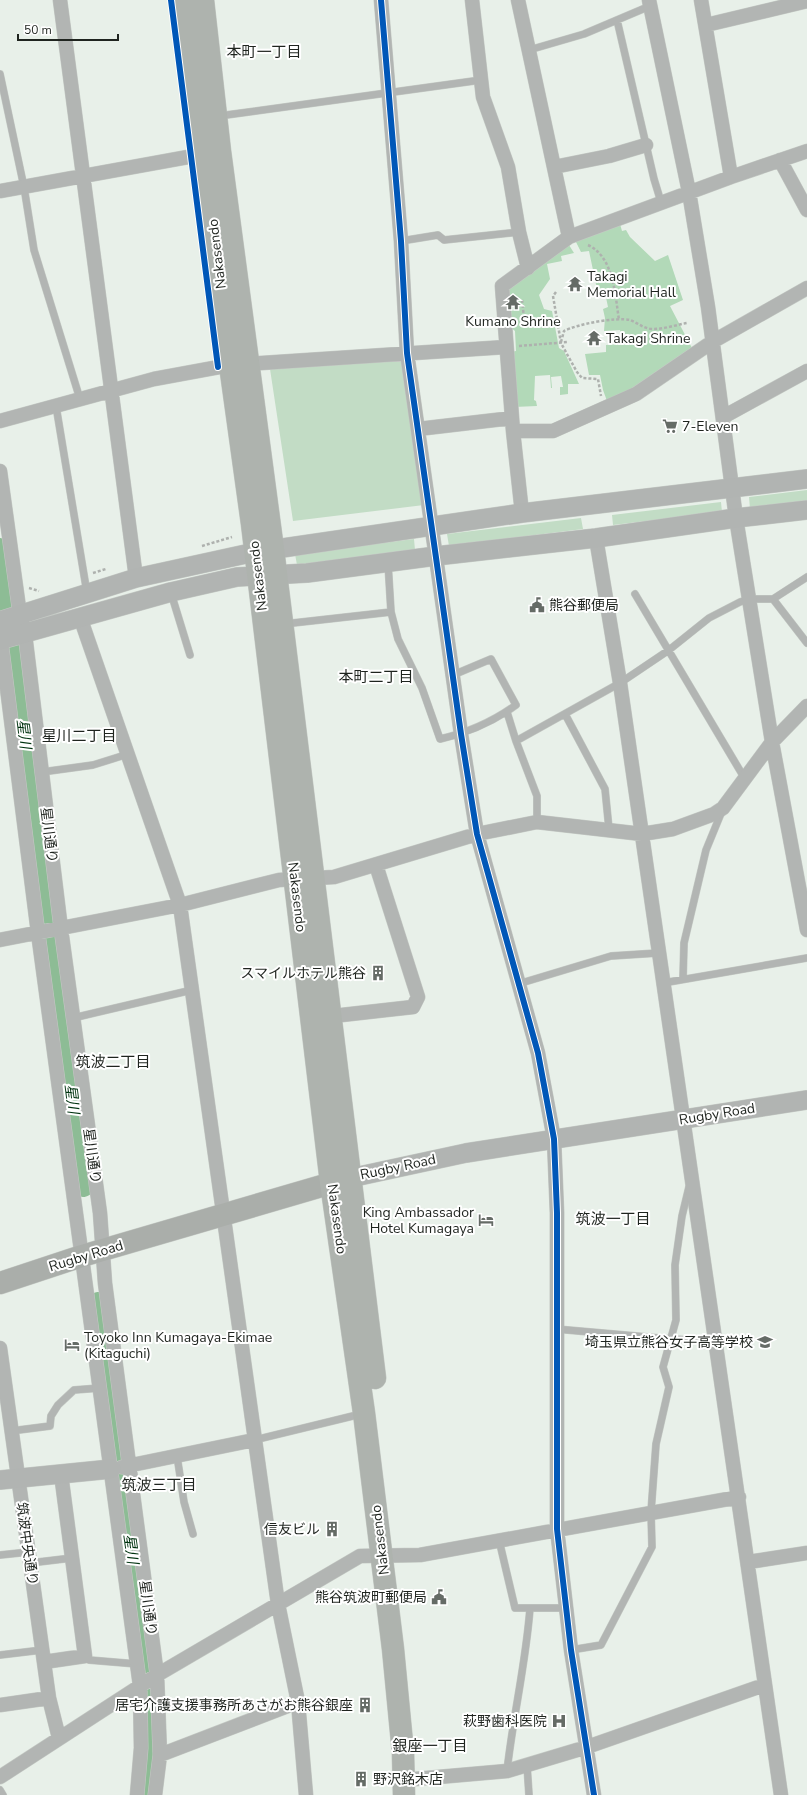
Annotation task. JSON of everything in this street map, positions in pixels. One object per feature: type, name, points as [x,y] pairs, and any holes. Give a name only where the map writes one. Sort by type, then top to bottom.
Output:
[{"type":"highway","name":"Nakasendo","points":[[184,0],[213,152],[264,550],[341,1180],[389,1555],[393,1649],[403,1753],[411,1787]]},
{"type":"highway","name":"Nakasendo","points":[[202,0],[216,116],[213,152]]},
{"type":"highway","name":"Nakasendo","points":[[267,575],[283,624],[304,879]]},
{"type":"highway","name":"Nakasendo","points":[[341,1180],[364,1413],[389,1555]]},
{"type":"main road","name":"Rugby Road","points":[[0,1283],[82,1256],[223,1216],[341,1180]]},
{"type":"street","points":[[60,0],[136,578]]},
{"type":"street","points":[[380,0],[401,241],[407,353],[461,734],[477,834],[538,1053],[554,1139],[557,1213],[557,1529],[571,1650],[594,1795]]},
{"type":"street","points":[[472,0],[483,97],[508,167],[528,268]]},
{"type":"street","points":[[518,0],[569,237]]},
{"type":"street","points":[[701,0],[731,177]]},
{"type":"street","points":[[706,25],[807,1]]},
{"type":"street","points":[[650,3],[689,192],[724,417],[736,518],[772,742],[807,930]]},
{"type":"street","points":[[554,167],[609,156],[646,144]]},
{"type":"street","points":[[522,513],[506,347],[502,286],[569,237],[689,192],[807,151]]},
{"type":"street","points":[[0,191],[84,177],[213,152]]},
{"type":"street","points":[[780,160],[807,210]]},
{"type":"street","points":[[418,430],[513,425],[553,431],[636,394],[712,342],[807,288]]},
{"type":"street","points":[[0,421],[154,379],[240,364],[506,347]]},
{"type":"street","points":[[724,417],[807,371]]},
{"type":"street","name":"星川通り","points":[[0,471],[20,615],[25,634],[61,929],[100,1213],[105,1283],[157,1675],[160,1755],[155,1795]]},
{"type":"street","points":[[0,620],[136,578],[264,550],[522,513],[807,479]]},
{"type":"street","points":[[0,638],[25,634],[80,617],[217,580],[237,577],[307,573],[436,556],[596,538],[736,518],[807,510]]},
{"type":"street","points":[[596,538],[620,683],[682,1119],[739,1497],[764,1686],[781,1795]]},
{"type":"street","points":[[80,617],[180,905],[278,1604],[298,1702],[306,1795]]},
{"type":"street","name":"星川通り","points":[[0,638],[38,933],[140,1686],[141,1748],[137,1795]]},
{"type":"street","points":[[0,940],[180,905],[279,880],[334,877],[477,834],[537,822],[609,829],[642,834],[673,829],[714,814],[723,808],[772,742],[807,706]]},
{"type":"street","points":[[321,1017],[413,1007],[418,997],[376,865]]},
{"type":"street","name":"Rugby Road","points":[[341,1180],[458,1155],[807,1100]]},
{"type":"street","name":"筑波中央通り","points":[[0,1348],[4,1403],[11,1431],[9,1479],[29,1558],[49,1698],[59,1738]]},
{"type":"street","points":[[9,1479],[130,1466],[254,1440]]},
{"type":"street","points":[[43,1656],[85,1656],[61,1474]]},
{"type":"street","points":[[0,1777],[157,1675],[360,1556],[420,1554],[739,1497]]},
{"type":"street","points":[[748,1562],[807,1554]]},
{"type":"street","points":[[411,1787],[508,1771],[587,1747],[764,1686]]},
{"type":"street","points":[[0,1704],[49,1698]]},
{"type":"street","points":[[160,1755],[298,1702]]},
{"type":"lane","points":[[529,50],[584,34],[617,20],[650,3]]},
{"type":"lane","points":[[617,20],[646,144],[662,202]]},
{"type":"lane","points":[[0,74],[24,187],[34,250],[80,399]]},
{"type":"lane","points":[[216,116],[481,80]]},
{"type":"lane","points":[[401,241],[438,235],[444,240],[520,232]]},
{"type":"lane","points":[[56,406],[87,593]]},
{"type":"lane","points":[[388,562],[391,612],[398,639],[422,688],[440,739],[461,734],[507,712],[516,705],[491,659],[453,675]]},
{"type":"lane","points":[[516,741],[620,683],[669,650],[708,618],[749,599],[773,599],[807,577]]},
{"type":"lane","points":[[171,592],[190,655]]},
{"type":"lane","points":[[635,594],[745,779]]},
{"type":"lane","points":[[773,599],[807,644]]},
{"type":"lane","points":[[283,624],[391,612]]},
{"type":"lane","points":[[507,712],[516,741],[537,796],[537,822]]},
{"type":"lane","points":[[565,714],[605,789],[609,829]]},
{"type":"lane","points":[[42,772],[93,765],[128,754]]},
{"type":"lane","points":[[683,980],[684,943],[706,850],[723,808]]},
{"type":"lane","points":[[518,984],[611,956],[658,953]]},
{"type":"lane","points":[[663,983],[807,958]]},
{"type":"lane","points":[[73,1018],[192,990]]},
{"type":"lane","points":[[571,1650],[601,1645],[652,1547],[650,1512],[656,1444],[669,1387],[663,1367],[676,1320],[675,1265],[682,1216],[691,1179]]},
{"type":"lane","points":[[556,1329],[670,1339],[716,1341]]},
{"type":"lane","points":[[11,1431],[50,1426],[51,1416],[58,1405],[74,1390],[100,1388]]},
{"type":"lane","points":[[254,1440],[364,1413]]},
{"type":"lane","points":[[177,1456],[184,1502],[193,1534]]},
{"type":"lane","points":[[499,1540],[515,1608],[566,1608]]},
{"type":"lane","points":[[0,1555],[29,1558],[72,1558]]},
{"type":"lane","points":[[508,1771],[512,1731],[527,1642],[530,1608]]},
{"type":"lane","points":[[0,1655],[43,1656]]},
{"type":"lane","points":[[85,1656],[89,1660],[137,1664]]},
{"type":"lane","points":[[527,1765],[529,1795]]},
{"type":"lane","points":[[0,1790],[3,1795]]},
{"type":"path","points":[[586,244],[592,247],[600,255],[610,270],[619,320]]},
{"type":"path","points":[[556,292],[553,296],[561,343],[577,372],[582,378],[598,379],[604,408]]},
{"type":"path","points":[[522,300],[524,318]]},
{"type":"path","points":[[561,343],[564,331],[570,328],[619,320],[631,320],[640,326],[652,329],[687,324]]},
{"type":"path","points":[[506,347],[568,342]]},
{"type":"green space","points":[[620,224],[622,231],[626,230],[630,237],[655,261],[668,255],[683,300],[670,306],[693,350],[632,391],[607,401],[600,375],[589,375],[585,354],[606,352],[606,345],[621,344],[620,330],[604,331],[605,318],[603,309],[608,307],[604,288],[597,289],[589,251],[581,252],[575,240]]},
{"type":"green space","points":[[569,245],[574,253],[561,256],[562,261],[547,264],[550,279],[539,295],[544,309],[552,311],[559,348],[564,351],[579,384],[568,384],[568,394],[560,395],[560,387],[563,387],[561,376],[551,377],[551,388],[550,375],[535,376],[534,400],[536,401],[537,406],[514,407],[510,352],[516,351],[515,331],[508,325],[506,289]]},
{"type":"green space","points":[[402,358],[424,505],[293,521],[270,369]]},
{"type":"green space","points":[[807,490],[807,502],[750,509],[749,497]]},
{"type":"green space","points":[[721,502],[722,512],[613,525],[612,515]]},
{"type":"green space","points":[[581,518],[583,529],[449,546],[447,534]]},
{"type":"green space","points":[[414,539],[415,550],[297,565],[295,554]]},
{"type":"waterway","name":"星川","points":[[0,550],[48,919]]},
{"type":"waterway","name":"星川","points":[[51,943],[83,1185]]},
{"type":"waterway","name":"星川","points":[[99,1304],[148,1678],[148,1773],[145,1795]]},
{"type":"cycle path","points":[[171,0],[218,367]]},
{"type":"cycle path","points":[[381,0],[401,241],[407,353],[461,734],[477,834],[538,1053],[554,1139],[557,1213],[557,1529],[571,1650],[594,1795]]},
{"type":"place","name":"Takagi Memorial Hall","points":[[575,284]]},
{"type":"place","name":"Kumano Shrine","points":[[513,302]]},
{"type":"place","name":"Takagi Shrine","points":[[594,338]]},
{"type":"place","name":"7-Eleven","points":[[670,426]]},
{"type":"place","name":"熊谷郵便局","points":[[537,605]]},
{"type":"place","name":"スマイルホテル熊谷","points":[[378,973]]},
{"type":"place","name":"King Ambassador Hotel Kumagaya","points":[[486,1220]]},
{"type":"place","name":"埼玉県立熊谷女子高等学校","points":[[765,1342]]},
{"type":"place","name":"Toyoko Inn Kumagaya-Ekimae (Kitaguchi)","points":[[72,1345]]},
{"type":"place","name":"信友ビル","points":[[332,1529]]},
{"type":"place","name":"熊谷筑波町郵便局","points":[[439,1597]]},
{"type":"place","name":"居宅介護支援事務所あさがお熊谷銀座","points":[[365,1705]]},
{"type":"place","name":"萩野歯科医院","points":[[559,1721]]},
{"type":"place","name":"野沢銘木店","points":[[361,1779]]},
{"type":"district","name":"本町一丁目","points":[[264,52]]},
{"type":"district","name":"本町二丁目","points":[[376,677]]},
{"type":"district","name":"星川二丁目","points":[[79,736]]},
{"type":"district","name":"筑波二丁目","points":[[113,1062]]},
{"type":"district","name":"筑波一丁目","points":[[613,1219]]},
{"type":"district","name":"筑波三丁目","points":[[159,1485]]},
{"type":"district","name":"銀座一丁目","points":[[430,1746]]}]
